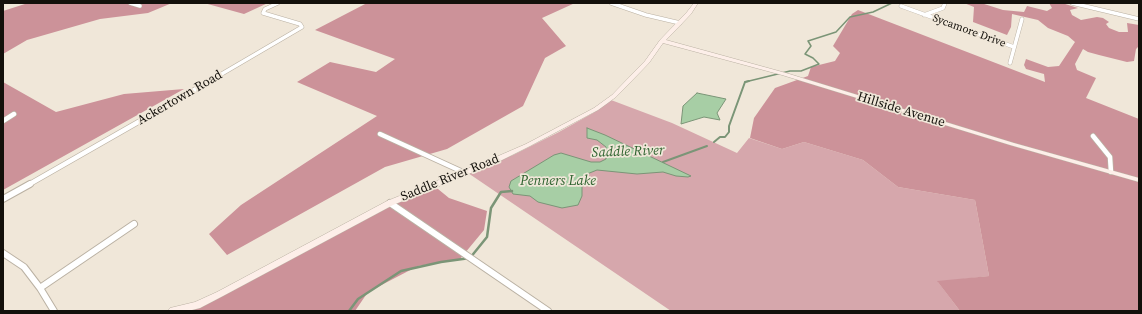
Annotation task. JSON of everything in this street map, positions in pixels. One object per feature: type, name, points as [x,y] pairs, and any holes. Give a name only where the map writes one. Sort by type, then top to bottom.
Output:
[{"type":"main road","name":"Saddle River Road","points":[[173,311],[197,308],[220,294],[390,203],[528,145],[596,109],[614,96],[647,62],[662,42],[696,3]]},
{"type":"main road","name":"Hillside Avenue","points":[[662,42],[764,68],[1012,144],[1139,180]]},
{"type":"street","points":[[130,3],[140,6]]},
{"type":"street","name":"Ackertown Road","points":[[3,199],[299,30],[302,27],[300,24],[263,13],[265,9],[278,3]]},
{"type":"street","points":[[611,3],[646,15],[680,23]]},
{"type":"street","points":[[924,15],[943,8],[945,3]]},
{"type":"street","points":[[1072,3],[1139,19]]},
{"type":"street","name":"Sycamore Drive","points":[[901,6],[1014,47]]},
{"type":"street","points":[[1010,64],[1022,19]]},
{"type":"street","points":[[3,121],[14,114]]},
{"type":"street","points":[[380,134],[463,172]]},
{"type":"street","points":[[1093,136],[1110,157],[1111,172]]},
{"type":"street","points":[[390,203],[548,311]]},
{"type":"street","points":[[40,288],[134,224]]},
{"type":"street","points":[[3,253],[24,267],[40,288],[54,311]]},
{"type":"shaded area","points":[[28,3],[172,3],[148,13],[100,19],[27,40],[3,54],[3,11]]},
{"type":"shaded area","points":[[204,3],[268,3],[244,14]]},
{"type":"shaded area","points":[[367,3],[575,3],[542,18],[566,46],[545,58],[523,106],[447,149],[385,167],[227,255],[209,234],[241,205],[377,116],[297,82],[330,62],[376,72],[395,59],[315,30]]},
{"type":"shaded area","points":[[964,3],[981,3],[1003,10],[1024,12],[1027,6],[1047,11],[1052,8],[1049,3],[1062,3],[1078,8],[1070,10],[1072,15],[1081,20],[1097,17],[1103,18],[1109,22],[1106,24],[1109,28],[1119,32],[1128,32],[1127,23],[1139,25],[1139,46],[1136,49],[1134,61],[1127,62],[1088,52],[1083,49],[1075,64],[1077,70],[1096,78],[1086,98],[1139,119],[1139,311],[960,311],[937,281],[989,276],[975,200],[898,187],[863,160],[804,142],[782,149],[750,138],[754,118],[775,88],[808,76],[811,67],[835,61],[840,53],[833,46],[852,14],[858,10],[1045,82],[1044,74],[1026,69],[1024,65],[1026,59],[1048,67],[1059,66],[1075,42],[1068,36],[1048,28],[1038,20],[1012,14],[1011,27],[1007,35],[973,22],[974,7]]},
{"type":"shaded area","points":[[3,82],[56,112],[124,94],[184,89],[3,190]]},
{"type":"shaded area","points":[[611,100],[672,123],[737,153],[749,138],[782,149],[804,142],[863,160],[898,187],[975,200],[989,276],[938,282],[960,311],[671,311],[468,173],[513,155],[559,132],[593,113]]},
{"type":"shaded area","points":[[429,185],[438,189],[449,198],[487,211],[484,230],[460,259],[418,266],[368,292],[355,311],[189,311],[197,305]]},
{"type":"water","points":[[697,93],[726,99],[717,113],[720,120],[704,117],[681,124],[683,106]]},
{"type":"water","name":"Penners Lake","points":[[587,128],[691,176],[676,176],[663,172],[637,174],[597,170],[587,174],[582,185],[582,196],[578,205],[562,208],[538,202],[530,196],[513,194],[509,187],[511,181],[554,155],[561,153],[591,162],[600,162],[606,159],[606,147],[597,140],[587,138]]},
{"type":"waterway","name":"Saddle River","points":[[745,82],[790,71],[801,71],[819,64],[813,58],[805,54],[811,46],[808,41],[836,32],[850,17],[873,12],[892,3]]},
{"type":"waterway","name":"Saddle River","points":[[745,82],[749,81]]},
{"type":"waterway","name":"Saddle River","points":[[714,142],[720,137],[725,137],[729,132],[729,126],[745,82]]},
{"type":"waterway","name":"Saddle River","points":[[663,162],[707,146]]},
{"type":"waterway","name":"Saddle River","points":[[349,311],[358,299],[401,271],[441,262],[470,258],[487,237],[491,208],[501,192],[512,191]]}]
